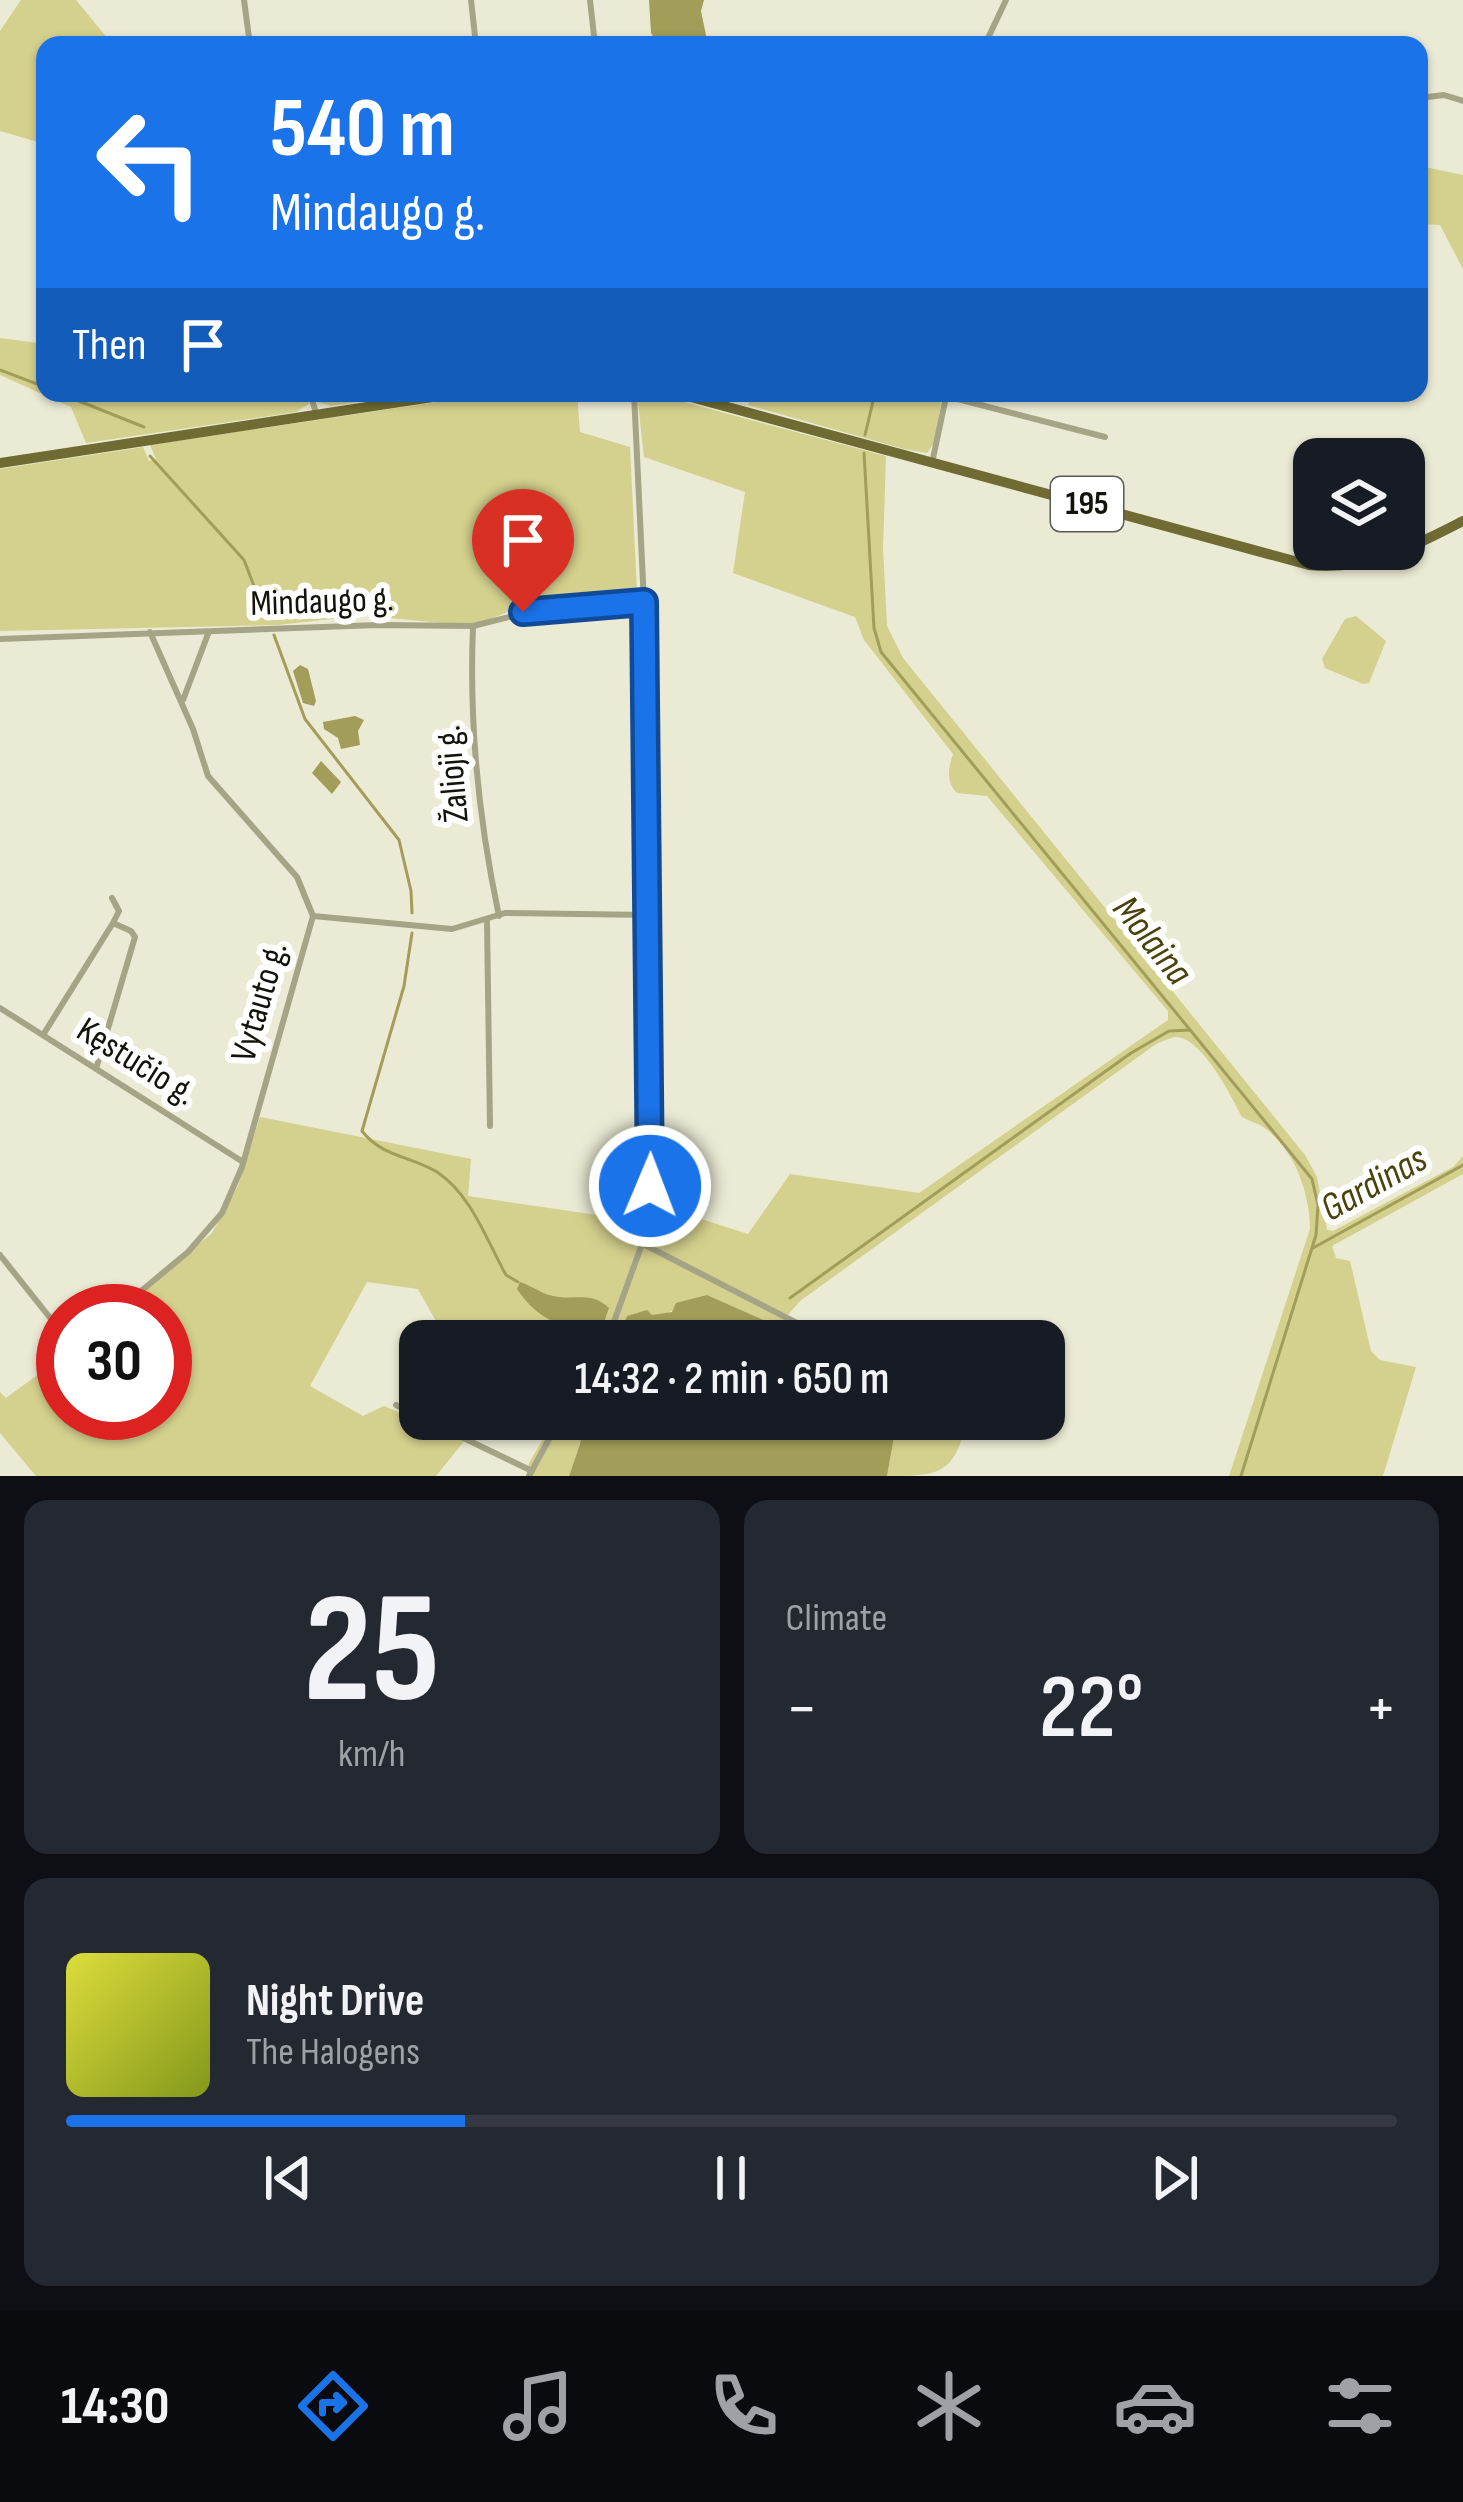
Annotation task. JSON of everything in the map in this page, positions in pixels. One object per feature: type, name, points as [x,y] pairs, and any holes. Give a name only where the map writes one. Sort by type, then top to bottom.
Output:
[{"type":"main road","points":[[0,463],[400,402]]},
{"type":"main road","name":"195","points":[[709,402],[1309,565],[1337,567],[1379,560],[1462,523]]},
{"type":"street","points":[[244,0],[249,36]]},
{"type":"street","points":[[475,36],[471,1],[480,0]]},
{"type":"street","points":[[590,0],[594,36]]},
{"type":"street","points":[[989,36],[1006,0]]},
{"type":"street","points":[[1428,97],[1444,95],[1463,101]]},
{"type":"street","points":[[312,402],[316,415]]},
{"type":"street","points":[[615,1320],[642,1244],[650,1186],[644,602],[634,402]]},
{"type":"street","points":[[932,463],[945,402]]},
{"type":"street","points":[[972,402],[1105,437]]},
{"type":"street","name":"Mindaugo g.","points":[[0,639],[472,626],[550,607],[644,602]]},
{"type":"street","name":"Žalioji g.","points":[[472,626],[482,821],[499,916]]},
{"type":"street","name":"Vytauto g.","points":[[149,1284],[206,1235],[222,1214],[243,1162],[313,916],[297,877],[208,776],[150,632]]},
{"type":"street","points":[[182,703],[209,632]]},
{"type":"street","points":[[43,1035],[113,922],[119,910],[112,898]]},
{"type":"street","points":[[313,916],[452,929],[499,916],[648,915]]},
{"type":"street","points":[[487,921],[490,1126]]},
{"type":"street","points":[[96,1069],[135,937],[113,922]]},
{"type":"street","name":"Kęstučio g.","points":[[0,1008],[243,1162]]},
{"type":"street","points":[[642,1244],[791,1320]]},
{"type":"street","points":[[0,1255],[36,1300]]},
{"type":"street","points":[[466,1440],[531,1473],[549,1440]]},
{"type":"shaded area","points":[[21,0],[76,0],[106,36],[36,36],[36,141],[0,131],[0,31]]},
{"type":"shaded area","points":[[649,0],[704,0],[701,11],[706,36],[651,33]]},
{"type":"shaded area","points":[[1428,168],[1463,175],[1463,269],[1440,225],[1428,224]]},
{"type":"shaded area","points":[[0,338],[36,343],[36,391],[0,375]]},
{"type":"shaded area","points":[[60,402],[309,404],[296,412],[86,443],[71,407]]},
{"type":"shaded area","points":[[437,402],[578,402],[580,432],[630,447],[637,593],[632,597],[537,600],[473,626],[390,618],[383,613],[278,625],[0,631],[0,469],[143,447],[149,461],[156,459],[150,445]]},
{"type":"shaded area","points":[[639,402],[684,402],[886,456],[887,626],[903,658],[1305,1155],[1317,1177],[1327,1230],[1453,1167],[1463,1156],[1463,1174],[1332,1246],[1336,1258],[1350,1261],[1371,1351],[1380,1360],[1416,1367],[1383,1476],[1229,1476],[1310,1229],[1309,1215],[1303,1185],[1282,1144],[1242,1117],[1205,1057],[1185,1039],[1175,1037],[1156,1044],[800,1301],[786,1317],[792,1320],[764,1320],[707,1295],[663,1315],[627,1316],[625,1320],[435,1320],[418,1289],[367,1282],[310,1386],[363,1416],[384,1406],[399,1412],[399,1440],[465,1440],[436,1476],[36,1476],[0,1433],[0,1392],[6,1398],[36,1376],[36,1440],[192,1440],[192,1284],[151,1284],[212,1233],[238,1186],[260,1117],[471,1159],[468,1196],[645,1222],[648,1202],[748,1234],[790,1174],[919,1193],[1168,1020],[1168,1011],[987,796],[957,793],[953,788],[949,775],[953,754],[864,640],[855,617],[733,573],[745,492],[644,457]]},
{"type":"shaded area","points":[[941,402],[936,440],[927,453],[748,405]]},
{"type":"shaded area","points":[[1356,616],[1386,641],[1369,683],[1363,684],[1325,668],[1322,659],[1345,619]]},
{"type":"shaded area","points":[[300,665],[308,669],[314,706],[303,703],[293,671]]},
{"type":"shaded area","points":[[355,716],[364,720],[358,731],[360,745],[341,749],[338,738],[324,729],[323,722]]},
{"type":"shaded area","points":[[321,761],[341,782],[332,794],[312,773]]},
{"type":"shaded area","points":[[520,1282],[549,1295],[588,1298],[609,1308],[605,1320],[550,1320],[517,1289]]},
{"type":"shaded area","points":[[707,1295],[764,1320],[625,1320],[647,1310],[652,1315],[672,1312],[676,1303]]},
{"type":"shaded area","points":[[543,1440],[581,1440],[569,1476],[526,1476]]},
{"type":"shaded area","points":[[581,1440],[893,1440],[887,1476],[569,1476]]},
{"type":"shaded area","points":[[893,1440],[961,1440],[950,1462],[932,1473],[887,1476]]},
{"type":"waterway","points":[[0,370],[36,384]]},
{"type":"waterway","points":[[82,402],[144,427]]},
{"type":"waterway","name":"Molaina","points":[[865,435],[873,402]]},
{"type":"waterway","name":"Molaina","points":[[864,453],[874,628],[881,652],[1312,1179],[1318,1205],[1316,1235],[1241,1476]]},
{"type":"waterway","points":[[150,456],[244,560],[266,617]]},
{"type":"waterway","points":[[274,635],[305,719],[399,840],[412,913]]},
{"type":"waterway","points":[[412,933],[404,986],[362,1131],[378,1146],[449,1181],[477,1219],[506,1275],[518,1282]]},
{"type":"waterway","points":[[790,1298],[1131,1053],[1169,1031],[1190,1030]]},
{"type":"waterway","name":"Gardinas","points":[[1313,1248],[1463,1165]]},
{"type":"route","points":[[523,612],[644,602],[650,1186]]}]
